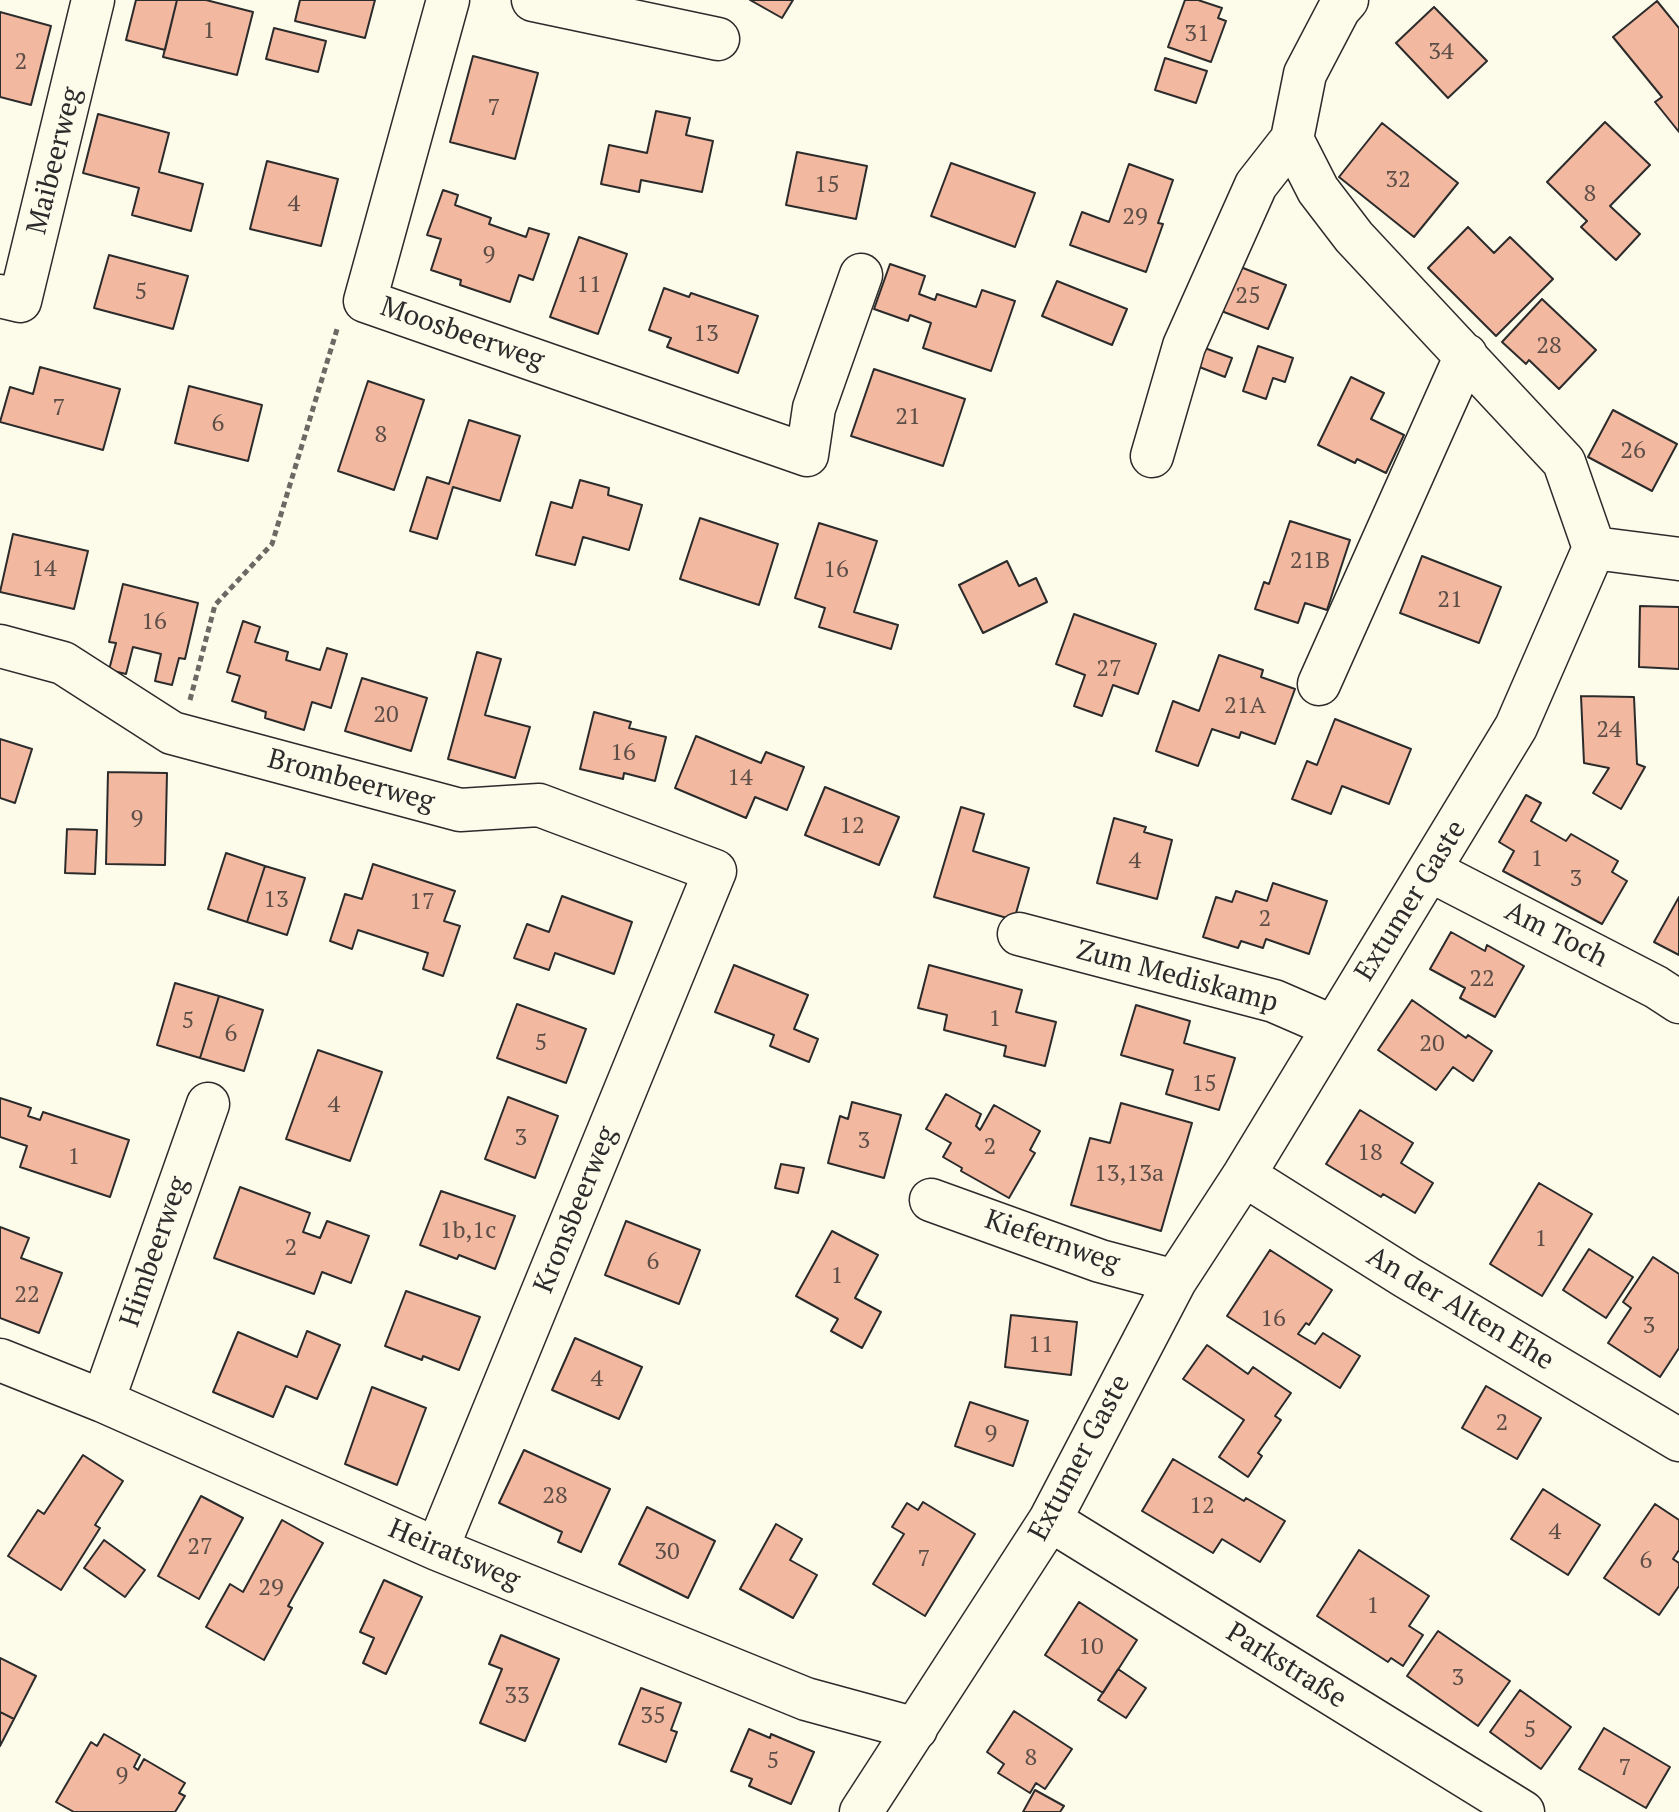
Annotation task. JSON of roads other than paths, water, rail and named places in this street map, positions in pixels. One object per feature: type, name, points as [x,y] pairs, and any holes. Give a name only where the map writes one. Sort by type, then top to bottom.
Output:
[{"type":"street","name":"Maibeerweg","points":[[0,296],[20,301],[93,0]]},
{"type":"street","name":"Moosbeerweg","points":[[448,0],[365,301],[807,455],[814,408],[861,275]]},
{"type":"street","points":[[533,0],[718,39]]},
{"type":"street","points":[[1152,456],[1184,346],[1256,185],[1292,139],[1305,74],[1339,9],[1347,0]]},
{"type":"street","points":[[1292,139],[1318,190],[1354,237],[1564,462],[1594,548],[1679,559]]},
{"type":"street","points":[[1319,684],[1466,355]]},
{"type":"street","name":"Extumer Gaste","points":[[861,1812],[1050,1520],[1175,1281],[1244,1175],[1516,727],[1594,548]]},
{"type":"street","name":"Brombeerweg","points":[[0,646],[63,663],[172,733],[460,810],[539,805],[715,871]]},
{"type":"street","name":"Kronsbeerweg","points":[[437,1549],[715,871]]},
{"type":"street","name":"Am Toch","points":[[1431,871],[1656,987],[1679,1002]]},
{"type":"street","name":"Zum Mediskamp","points":[[1019,934],[1274,1001],[1334,1027]]},
{"type":"street","name":"Himbeerweg","points":[[103,1401],[208,1104]]},
{"type":"street","name":"An der Alten Ehe","points":[[1244,1175],[1406,1277],[1679,1440]]},
{"type":"street","name":"Kiefernweg","points":[[931,1200],[1100,1261],[1175,1281]]},
{"type":"street","name":"Heiratsweg","points":[[0,1360],[103,1401],[437,1549],[806,1699],[916,1729]]},
{"type":"street","name":"Parkstraße","points":[[1050,1520],[1523,1812]]}]
